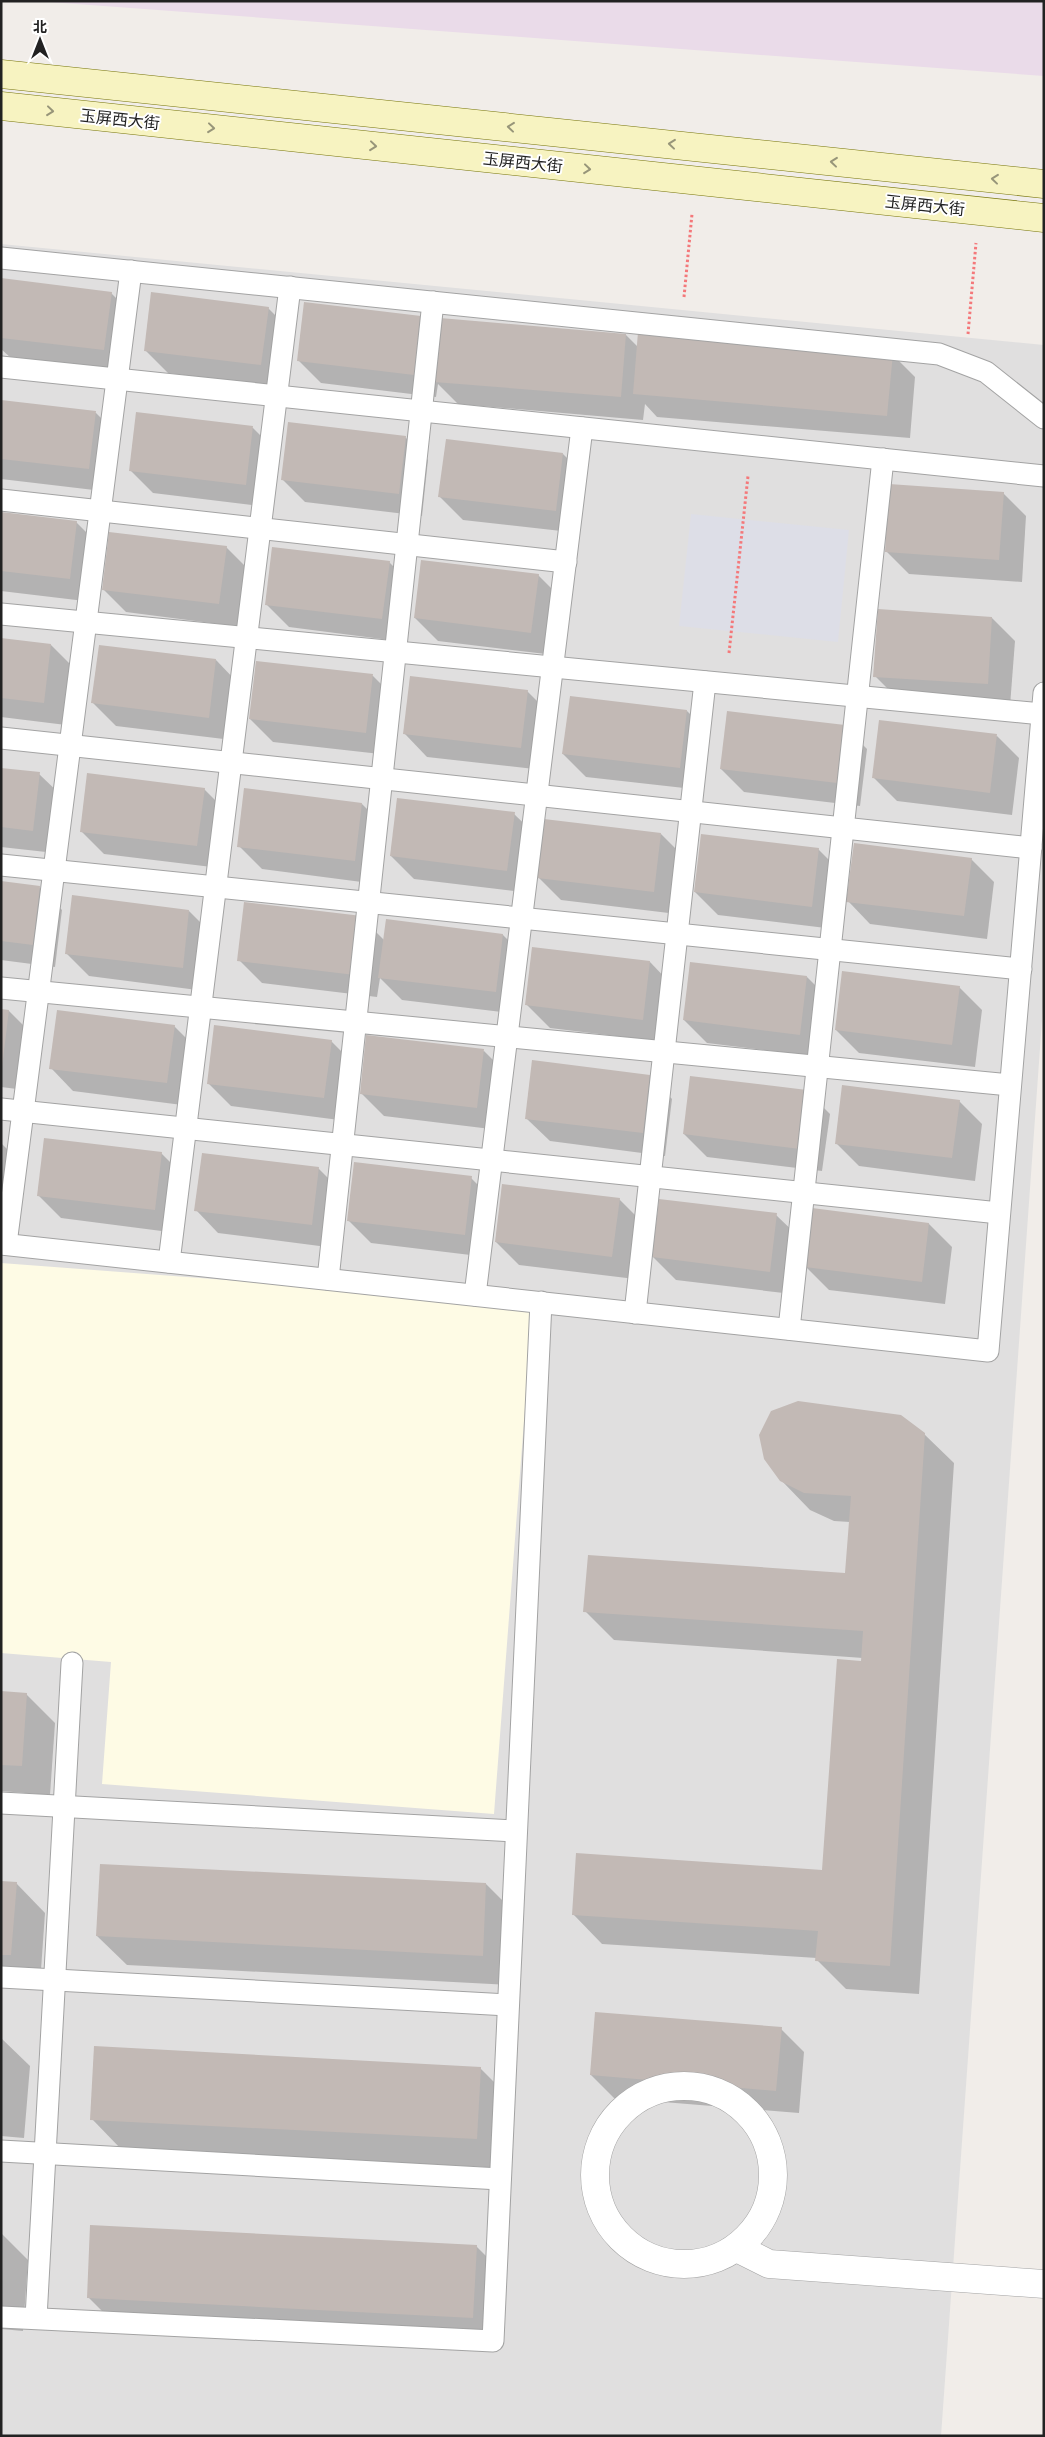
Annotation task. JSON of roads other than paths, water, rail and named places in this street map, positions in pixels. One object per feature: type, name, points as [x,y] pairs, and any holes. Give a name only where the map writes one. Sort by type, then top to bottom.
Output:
[{"type":"main road","name":"玉屏西大街","points":[[1,74],[1044,184]]},
{"type":"main road","name":"玉屏西大街","points":[[1,106],[1044,218]]},
{"type":"street","points":[[675,2086],[704,2087],[731,2098],[754,2118],[768,2142],[774,2171],[771,2200],[758,2227],[737,2248],[710,2261],[680,2264],[651,2258],[626,2243],[606,2220],[596,2192],[595,2162],[604,2134],[622,2110],[646,2093],[675,2086]]},
{"type":"street","points":[[737,2248],[769,2264],[1044,2284]]},
{"type":"lane","points":[[1,258],[938,354],[986,372],[1044,418]]},
{"type":"lane","points":[[131,271],[39,991],[4,1244],[988,1351],[1044,693]]},
{"type":"lane","points":[[169,1262],[290,287]]},
{"type":"lane","points":[[328,1279],[433,302]]},
{"type":"lane","points":[[1,367],[1044,476]]},
{"type":"lane","points":[[475,1295],[582,428]]},
{"type":"lane","points":[[789,1329],[883,459]]},
{"type":"lane","points":[[1,500],[566,562]]},
{"type":"lane","points":[[1,614],[1042,714]]},
{"type":"lane","points":[[635,1312],[705,682]]},
{"type":"lane","points":[[1,738],[1031,848]]},
{"type":"lane","points":[[1,865],[1021,969]]},
{"type":"lane","points":[[1,988],[1010,1084]]},
{"type":"lane","points":[[1,1109],[999,1213]]},
{"type":"lane","points":[[1,2317],[493,2341],[541,1302]]},
{"type":"lane","points":[[36,2318],[72,1663]]},
{"type":"lane","points":[[1,1803],[516,1831]]},
{"type":"lane","points":[[1,1977],[508,2005]]},
{"type":"lane","points":[[1,2151],[500,2179]]}]
